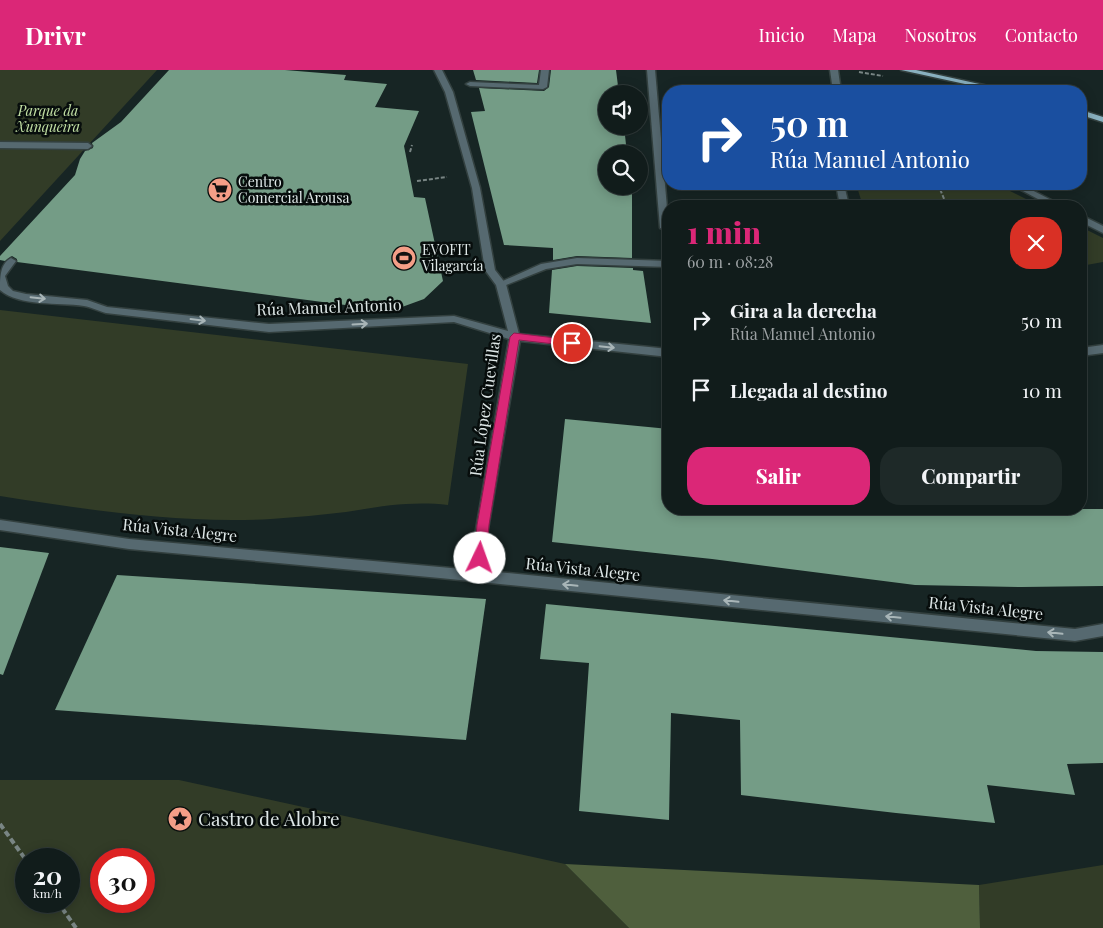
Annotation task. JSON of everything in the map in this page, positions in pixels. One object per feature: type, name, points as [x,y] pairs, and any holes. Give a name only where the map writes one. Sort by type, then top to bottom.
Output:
[{"type":"main road","points":[[905,70],[978,85]]},
{"type":"main road","points":[[1087,114],[1103,120]]},
{"type":"street","name":"Rúa López Cuevillas","points":[[438,70],[449,92],[476,188],[490,270],[501,284],[514,337],[480,541],[480,576]]},
{"type":"street","points":[[470,84],[542,87],[545,70]]},
{"type":"street","points":[[651,70],[663,200]]},
{"type":"street","points":[[834,70],[836,85]]},
{"type":"street","points":[[0,145],[88,146]]},
{"type":"street","points":[[1026,190],[1046,200]]},
{"type":"street","points":[[1087,221],[1103,230]]},
{"type":"street","name":"Rúa Manuel Antonio","points":[[11,261],[0,276],[3,287],[10,293],[26,297],[87,303],[106,310],[269,328],[454,318],[514,337],[662,352]]},
{"type":"street","points":[[501,284],[544,266],[577,261],[662,264]]},
{"type":"street","points":[[1087,351],[1103,349]]},
{"type":"street","name":"Rúa Vista Alegre","points":[[0,525],[129,544],[480,576],[1075,635],[1103,630]]},
{"type":"path","points":[[410,152],[412,145]]},
{"type":"path","points":[[417,181],[447,177]]},
{"type":"path","points":[[0,824],[17,848]]},
{"type":"path","points":[[65,913],[76,928]]},
{"type":"green space","name":"Parque da Xunqueira","points":[[0,70],[157,70],[0,241]]},
{"type":"green space","points":[[858,190],[1006,190],[1028,200],[861,200]]},
{"type":"green space","points":[[1087,230],[1103,238],[1103,262],[1087,265]]},
{"type":"green space","points":[[0,310],[468,364],[448,505],[397,505],[337,513],[237,520],[135,515],[0,496]]},
{"type":"green space","name":"Castro de Alobre","points":[[0,780],[179,780],[565,864],[629,928],[0,928]]},
{"type":"green space","points":[[565,864],[979,885],[980,928],[629,928]]},
{"type":"green space","points":[[1103,865],[1103,928],[980,928],[979,885]]},
{"type":"building","name":"Centro Comercial Arousa","points":[[169,70],[285,70],[346,75],[344,80],[387,84],[375,107],[419,111],[404,146],[414,197],[425,198],[443,281],[424,299],[391,311],[17,262],[17,259],[12,256],[5,261],[0,260],[0,256],[75,175],[80,159],[85,151],[93,148],[92,143],[121,122]]},
{"type":"building","points":[[473,70],[539,70],[537,83],[476,80]]},
{"type":"building","points":[[551,70],[616,70],[618,85],[598,85],[598,135],[625,135],[626,145],[598,145],[598,195],[632,195],[632,258],[577,256],[553,260],[553,248],[504,245],[471,112],[485,111],[479,88],[544,91],[549,87]]},
{"type":"building","points":[[577,266],[633,268],[633,270],[643,271],[651,323],[549,313],[552,270]]},
{"type":"building","points":[[565,419],[662,428],[662,515],[1087,515],[1087,509],[1103,509],[1103,586],[915,585],[712,559],[552,542]]},
{"type":"building","points":[[0,547],[49,553],[3,675],[0,674]]},
{"type":"building","points":[[117,575],[486,599],[466,740],[55,710]]},
{"type":"building","points":[[546,604],[1036,651],[1103,652],[1103,763],[1067,764],[1075,795],[987,785],[995,823],[896,813],[741,795],[740,720],[671,713],[669,820],[579,811],[589,663],[540,659]]},
{"type":"place","name":"Centro Comercial Arousa","points":[[220,190]]},
{"type":"place","name":"EVOFIT Vilagarcía","points":[[404,258]]},
{"type":"place","name":"Castro de Alobre","points":[[180,819]]},
{"type":"route","points":[[480,558],[480,541],[514,337],[572,343]]}]
